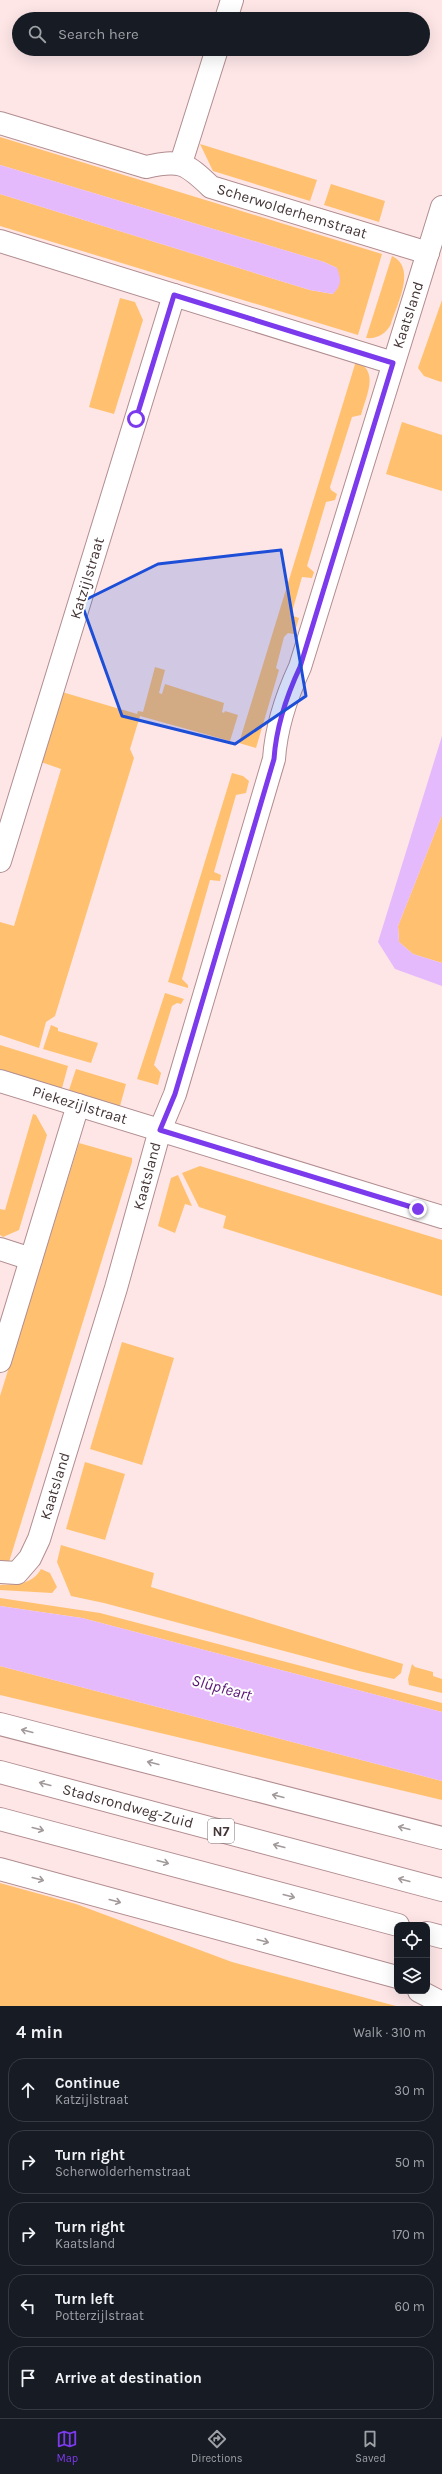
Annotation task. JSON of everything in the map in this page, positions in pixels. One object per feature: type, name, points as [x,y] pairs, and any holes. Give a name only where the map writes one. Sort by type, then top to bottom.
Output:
[{"type":"main road","points":[[228,12],[232,0]]},
{"type":"main road","points":[[0,122],[146,167],[164,163],[181,163],[215,56]]},
{"type":"main road","name":"Scherwolderhemstraat","points":[[181,163],[197,174],[211,187],[428,253]]},
{"type":"main road","name":"Kaatsland","points":[[0,1572],[17,1573],[30,1558],[39,1539],[116,1288],[160,1130],[175,1094],[274,759],[275,746],[285,708],[300,667],[442,207]]},
{"type":"main road","points":[[0,241],[393,363]]},
{"type":"main road","name":"Katzijlstraat","points":[[0,861],[174,295]]},
{"type":"main road","name":"Piekezijlstraat","points":[[0,1081],[442,1217]]},
{"type":"main road","points":[[0,1362],[78,1105]]},
{"type":"main road","points":[[0,1249],[31,1259]]},
{"type":"main road","points":[[0,1724],[442,1838]]},
{"type":"main road","name":"Stadsrondweg-Zuid","points":[[0,1772],[442,1890]]},
{"type":"main road","points":[[0,1819],[394,1924]]},
{"type":"main road","points":[[0,1869],[393,1977]]},
{"type":"main road","points":[[430,1934],[442,1937]]},
{"type":"main road","points":[[430,1986],[442,1989]]},
{"type":"main road","points":[[425,1994],[442,2003]]},
{"type":"highlighted area","points":[[281,550],[306,696],[235,744],[122,716],[81,602],[158,564]]},
{"type":"shaded area","points":[[0,137],[382,254],[358,335],[0,226],[0,194],[310,290],[333,294],[337,268],[324,262],[0,165]]},
{"type":"shaded area","points":[[200,144],[317,180],[310,201],[213,171]]},
{"type":"shaded area","points":[[331,184],[385,201],[379,222],[324,205]]},
{"type":"shaded area","points":[[392,256],[399,262],[403,269],[404,278],[401,297],[387,331],[377,337],[366,338]]},
{"type":"shaded area","points":[[120,298],[135,302],[143,320],[114,414],[89,407]]},
{"type":"shaded area","points":[[442,300],[441,382],[424,376],[418,368]]},
{"type":"shaded area","points":[[356,361],[363,365],[368,371],[368,392],[361,415],[352,417],[330,487],[331,490],[337,494],[335,500],[326,502],[307,566],[314,572],[312,578],[302,577],[292,612],[293,616],[299,618],[294,634],[288,633],[284,637],[276,668],[279,670],[256,748],[239,743]]},
{"type":"shaded area","points":[[402,422],[442,435],[442,491],[386,474]]},
{"type":"shaded area","points":[[155,667],[165,670],[159,693],[162,694],[165,684],[224,703],[222,712],[224,713],[225,711],[238,715],[230,741],[140,716],[130,749],[134,758],[55,1016],[46,1022],[39,1048],[0,1035],[0,922],[14,926],[61,769],[41,762],[62,692],[137,714],[138,711],[143,712]]},
{"type":"shaded area","points":[[232,773],[243,776],[249,781],[246,793],[236,795],[214,872],[221,875],[220,881],[210,880],[182,979],[188,985],[188,988],[168,982]]},
{"type":"shaded area","points":[[442,815],[442,963],[413,954],[399,942],[398,926]]},
{"type":"shaded area","points":[[165,993],[184,999],[181,1004],[177,1003],[172,1006],[154,1065],[161,1073],[158,1085],[137,1079]]},
{"type":"shaded area","points":[[51,1025],[58,1028],[58,1031],[98,1043],[91,1063],[43,1049]]},
{"type":"shaded area","points":[[0,1045],[68,1066],[62,1088],[0,1069]]},
{"type":"shaded area","points":[[76,1069],[126,1084],[120,1106],[69,1090]]},
{"type":"shaded area","points":[[33,1114],[36,1115],[47,1135],[19,1230],[3,1237],[0,1235],[0,1209],[5,1210]]},
{"type":"shaded area","points":[[79,1143],[132,1158],[132,1162],[9,1562],[0,1560],[0,1396]]},
{"type":"shaded area","points":[[200,1166],[442,1240],[442,1296],[223,1228],[226,1216],[199,1207],[182,1173]]},
{"type":"shaded area","points":[[178,1175],[192,1206],[185,1204],[175,1233],[158,1226],[171,1178]]},
{"type":"shaded area","points":[[122,1342],[174,1358],[142,1465],[90,1449]]},
{"type":"shaded area","points":[[85,1462],[125,1474],[105,1540],[66,1529]]},
{"type":"shaded area","points":[[61,1545],[154,1573],[151,1587],[403,1664],[401,1673],[394,1679],[359,1671],[104,1603],[71,1596],[57,1562]]},
{"type":"shaded area","points":[[41,1569],[50,1573],[57,1587],[52,1593],[0,1590],[0,1585],[18,1584],[29,1581]]},
{"type":"shaded area","points":[[0,1598],[100,1613],[442,1703],[442,1712],[82,1618],[0,1606]]},
{"type":"shaded area","points":[[412,1664],[415,1667],[433,1672],[433,1676],[442,1679],[442,1693],[409,1685],[408,1679]]},
{"type":"shaded area","points":[[0,1666],[442,1781],[442,1800],[0,1695]]},
{"type":"shaded area","points":[[0,1883],[76,1904],[232,1962],[396,2006],[0,2006]]},
{"type":"water","points":[[0,165],[324,262],[337,268],[340,279],[338,288],[333,294],[310,290],[0,194]]},
{"type":"water","points":[[442,736],[442,815],[398,926],[399,942],[413,954],[442,963],[442,986],[395,969],[378,942]]},
{"type":"water","name":"Slûpfeart","points":[[0,1606],[82,1618],[442,1712],[442,1781],[0,1666]]},
{"type":"route","points":[[136,419],[174,295],[393,363],[300,667],[293,682],[283,714],[275,746],[274,759],[175,1094],[160,1130],[418,1209]]}]
